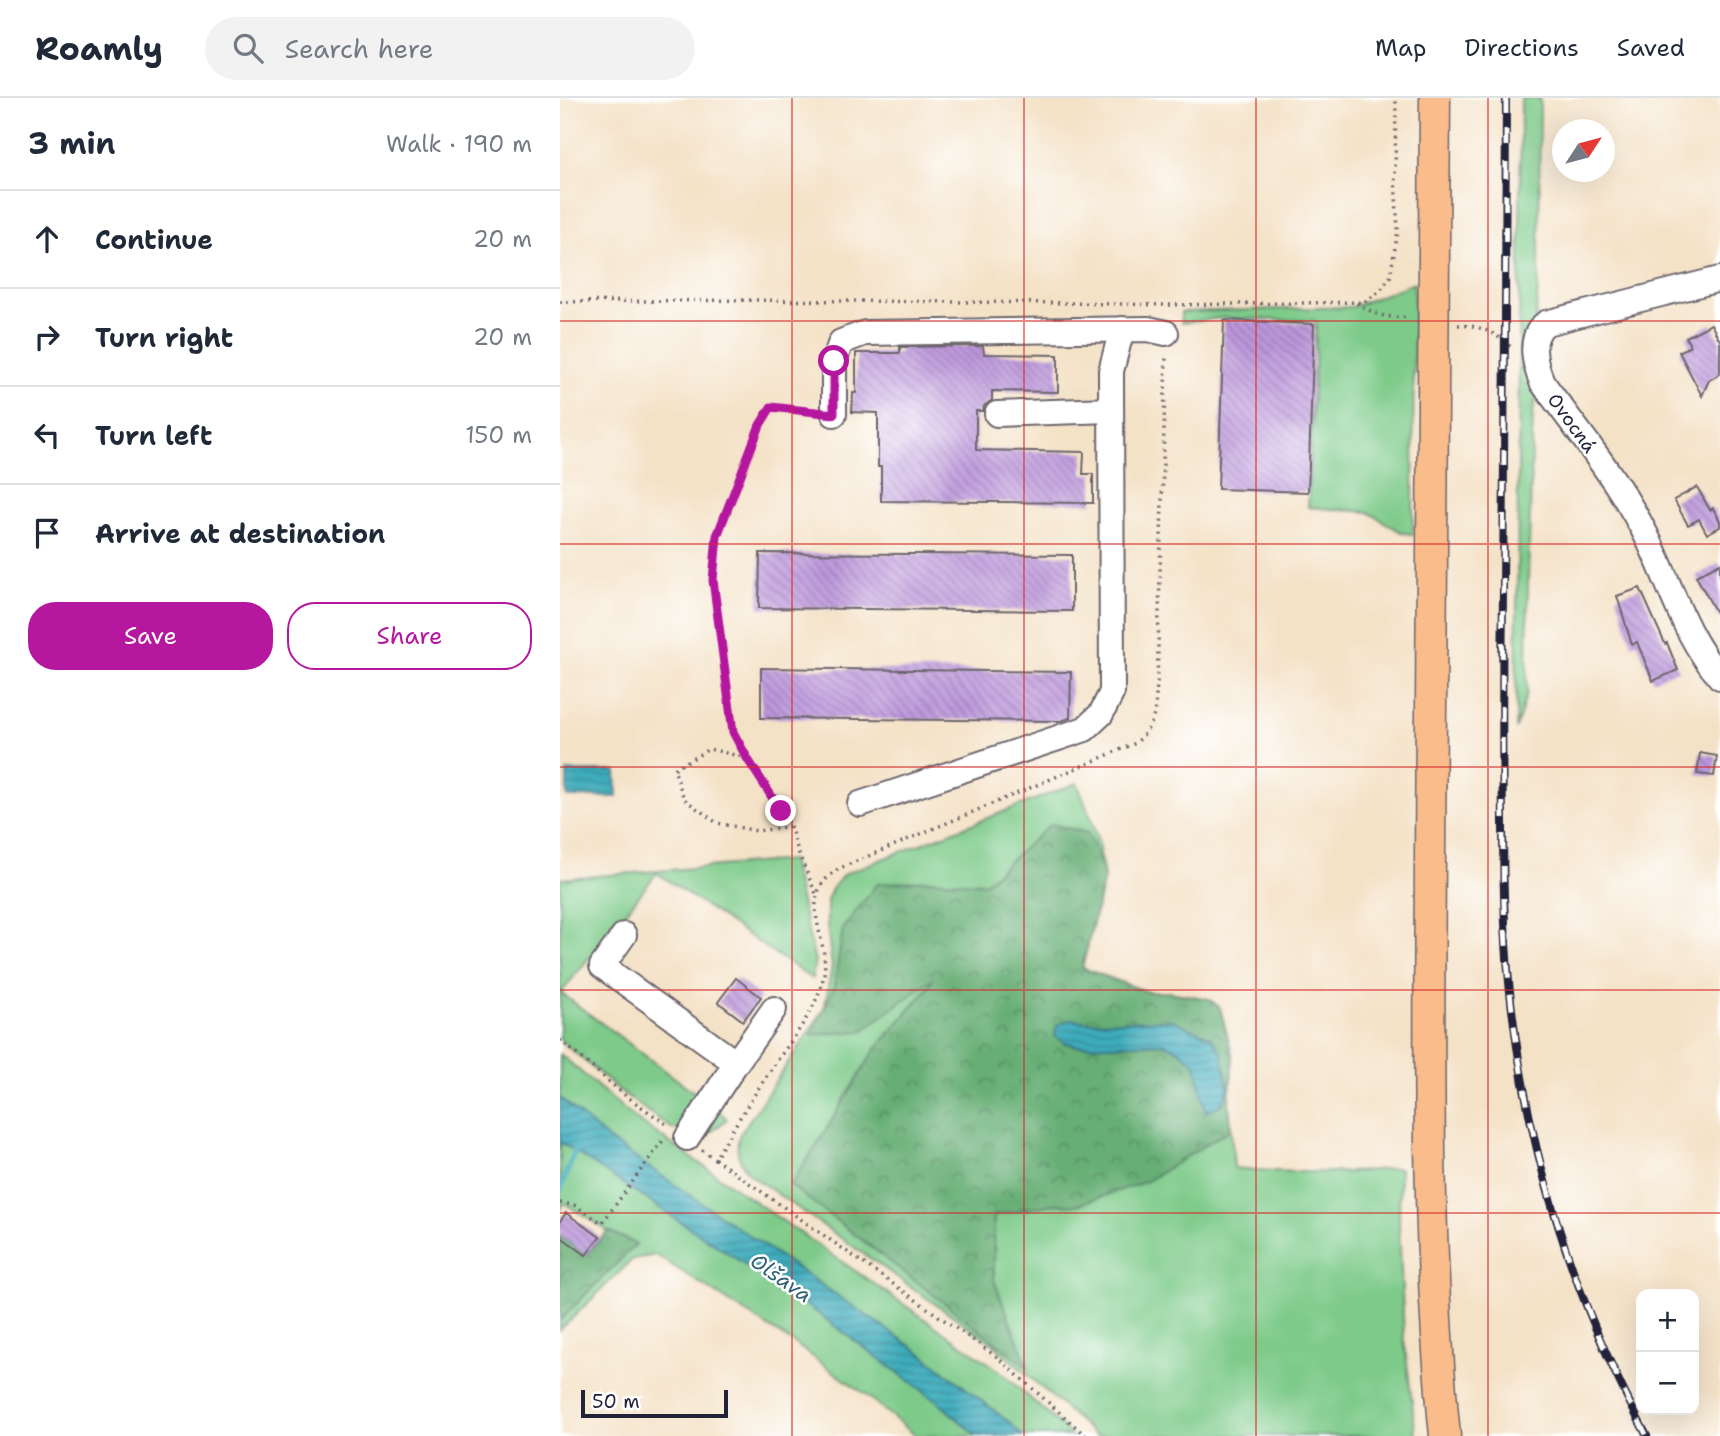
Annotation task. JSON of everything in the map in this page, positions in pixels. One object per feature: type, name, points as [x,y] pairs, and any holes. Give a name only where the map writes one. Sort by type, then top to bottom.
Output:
[{"type":"main road","points":[[1435,98],[1429,1107],[1437,1352],[1445,1436]]},
{"type":"street","name":"Ovocná","points":[[1720,279],[1546,323],[1536,334],[1535,350],[1536,367],[1542,382],[1622,493],[1644,530],[1687,627],[1703,656],[1720,677]]},
{"type":"street","points":[[860,804],[1085,729],[1101,714],[1112,692],[1111,371],[1122,329]]},
{"type":"street","points":[[834,414],[834,361],[837,352],[841,342],[865,332],[1148,329],[1166,333]]},
{"type":"street","points":[[997,414],[1111,410]]},
{"type":"street","points":[[624,936],[602,966],[736,1063]]},
{"type":"street","points":[[675,1136],[736,1063],[774,1009]]},
{"type":"path","points":[[560,302],[758,300],[1167,305],[1364,302],[1379,292],[1390,277],[1398,231],[1395,179],[1396,98]]},
{"type":"path","points":[[817,896],[825,880],[838,869],[1136,743],[1146,733],[1153,721],[1157,685],[1166,333]]},
{"type":"path","points":[[834,414],[771,407],[760,425],[717,536],[713,580],[733,732],[790,827],[817,896],[825,972],[815,1004],[715,1159],[997,1357],[1086,1436]]},
{"type":"path","points":[[747,758],[709,749],[674,769],[684,799],[717,823],[757,831],[790,827]]},
{"type":"path","points":[[560,1040],[675,1136],[601,1223],[573,1205],[560,1203]]},
{"type":"green space","points":[[1521,98],[1540,98],[1539,274],[1531,379],[1539,388],[1533,411],[1527,692],[1516,729]]},
{"type":"green space","points":[[1414,283],[1413,535],[1401,532],[1368,512],[1308,507],[1316,321],[1221,318],[1181,323],[1181,312],[1352,307]]},
{"type":"green space","points":[[1077,783],[1098,841],[1104,878],[1082,968],[1148,992],[1169,992],[1209,999],[1220,1008],[1233,1058],[1229,1102],[1234,1168],[1356,1172],[1400,1168],[1399,1224],[1404,1338],[1416,1436],[1096,1436],[993,1344],[749,1174],[740,1160],[737,1147],[739,1136],[824,1009],[832,966],[827,900],[844,874]]},
{"type":"green space","points":[[1051,824],[1088,833],[1102,865],[1104,878],[1082,968],[1148,992],[1169,992],[1209,999],[1220,1008],[1233,1058],[1229,1102],[1231,1129],[1147,1181],[1077,1205],[1054,1204],[994,1215],[994,1280],[1028,1367],[790,1185],[874,1051],[929,987],[932,979],[862,1031],[811,1035],[834,987],[843,928],[877,884],[927,880],[985,883]],"holes":[[[1071,1019],[1222,1053],[1206,1111],[1196,1064],[1179,1050],[1162,1043],[1077,1046],[1064,1042]]]},
{"type":"green space","points":[[791,860],[815,961],[812,979],[657,873],[561,993],[727,1119],[710,1133],[673,1129],[626,1096],[560,1040],[560,879]]},
{"type":"green space","points":[[560,1054],[634,1118],[1000,1371],[1072,1436],[1023,1436],[917,1350],[609,1140],[560,1098]]},
{"type":"green space","points":[[560,1141],[809,1307],[937,1401],[977,1436],[916,1436],[866,1395],[795,1344],[656,1255],[633,1259],[560,1330],[560,1320],[636,1244],[608,1231],[564,1203],[560,1211]]},
{"type":"green space","points":[[608,1231],[636,1244],[560,1320],[560,1236],[586,1255]]},
{"type":"water","points":[[567,771],[616,771],[617,797],[567,797]]},
{"type":"water","points":[[1071,1019],[1086,1022],[1172,1020],[1211,1037],[1222,1053],[1228,1089],[1222,1104],[1206,1112],[1196,1064],[1179,1050],[1162,1043],[1077,1046],[1055,1036],[1057,1025]]},
{"type":"water","name":"Olšava","points":[[560,1098],[609,1140],[917,1350],[1023,1436],[977,1436],[937,1401],[809,1307],[560,1142]]},
{"type":"building","points":[[1224,320],[1314,324],[1308,492],[1218,489]]},
{"type":"building","points":[[1711,324],[1720,341],[1720,374],[1709,380],[1702,396],[1679,352],[1690,346],[1686,337]]},
{"type":"building","points":[[983,346],[984,354],[1058,355],[1058,392],[992,391],[992,400],[984,406],[983,411],[976,411],[976,450],[1084,452],[1083,474],[1093,474],[1093,503],[881,501],[878,413],[852,412],[853,393],[856,393],[856,353],[900,353],[900,347]]},
{"type":"building","points":[[1697,487],[1710,510],[1713,508],[1720,521],[1720,527],[1707,534],[1699,519],[1688,525],[1674,500]]},
{"type":"building","points":[[760,553],[1072,555],[1072,611],[759,608]]},
{"type":"building","points":[[1720,563],[1720,620],[1696,576]]},
{"type":"building","points":[[1640,588],[1678,670],[1653,681],[1637,642],[1632,645],[1617,596]]},
{"type":"building","points":[[761,668],[1071,672],[1070,718],[1061,721],[761,718]]},
{"type":"building","points":[[1700,753],[1717,756],[1714,776],[1697,774]]},
{"type":"building","points":[[736,978],[761,997],[743,1021],[718,1002]]},
{"type":"building","points":[[566,1213],[600,1237],[586,1255],[560,1236],[560,1221]]},
{"type":"waterway","points":[[560,1190],[577,1146]]},
{"type":"railway","points":[[1506,98],[1502,736],[1505,935],[1509,979],[1529,1114],[1558,1225],[1597,1332],[1647,1436]]},
{"type":"route","points":[[781,811],[733,732],[713,580],[717,536],[760,425],[771,407],[834,414],[834,361]]}]
